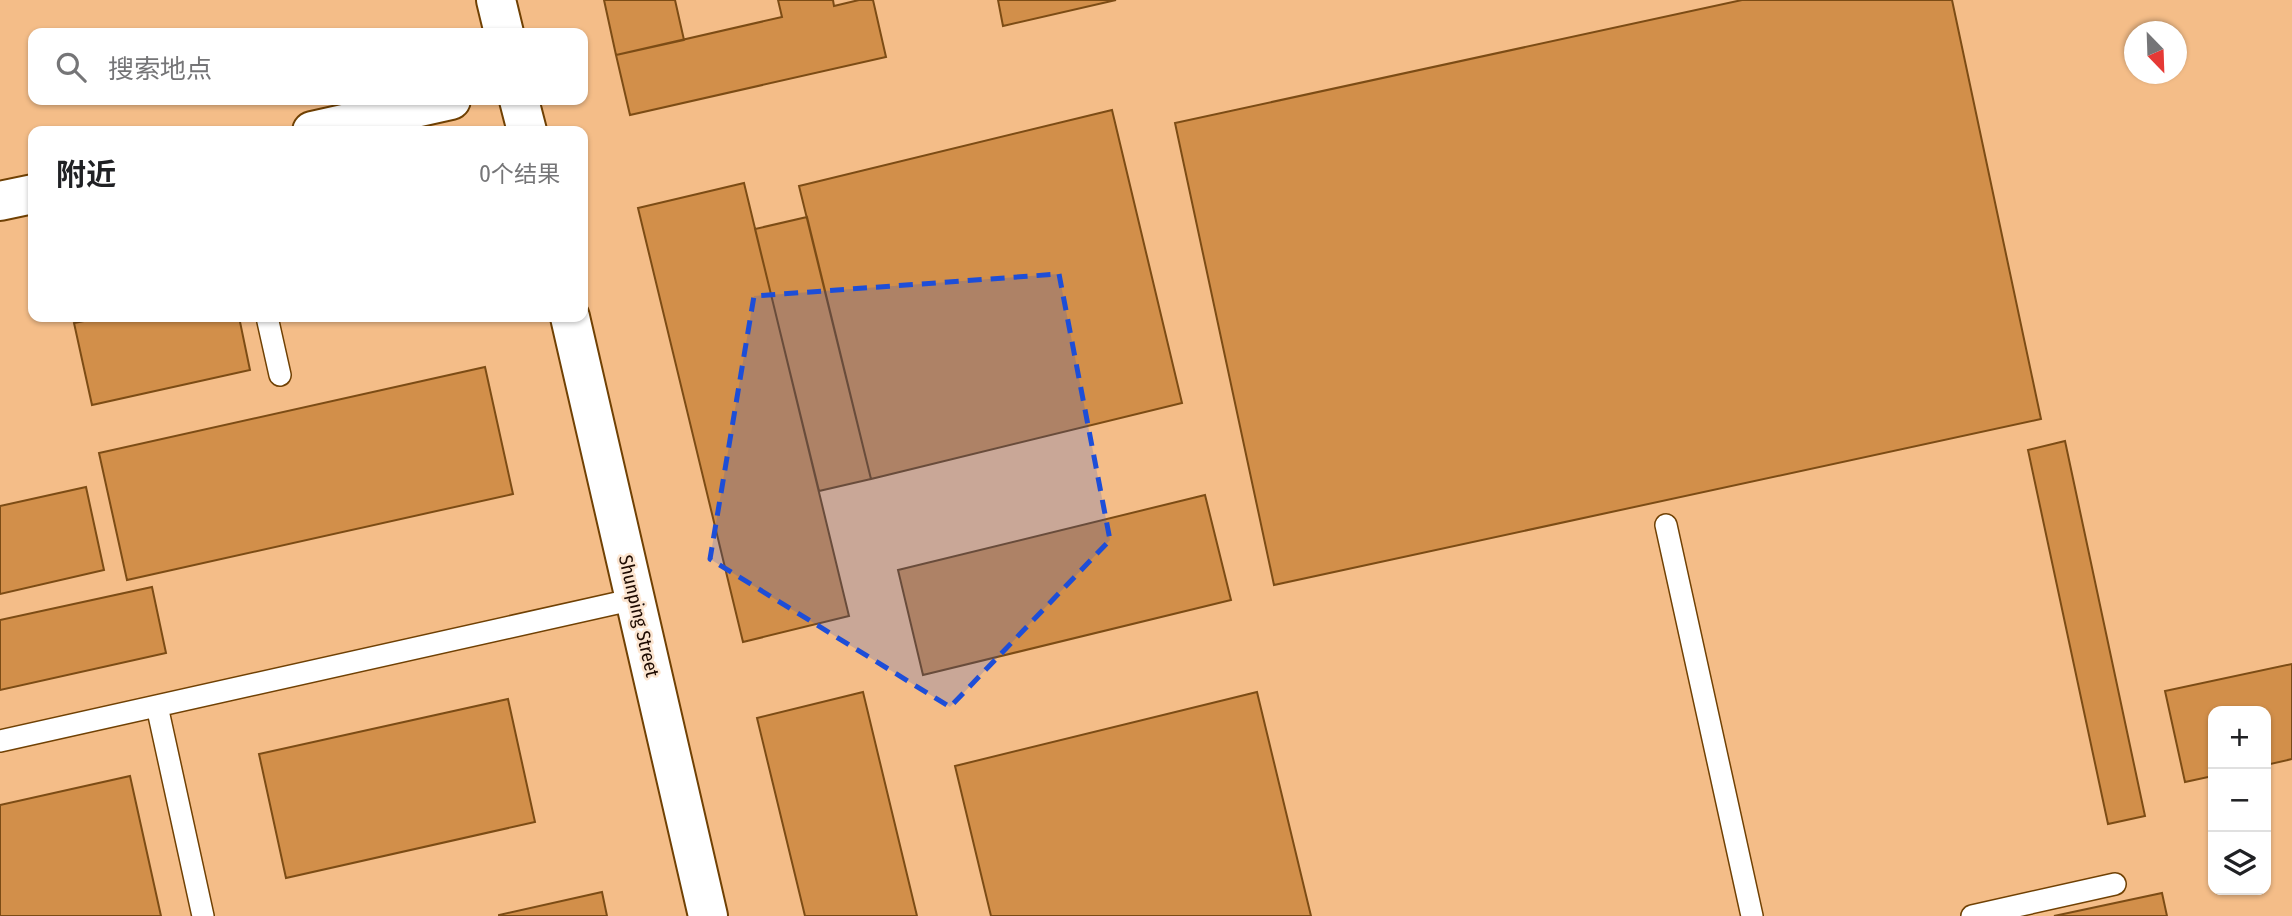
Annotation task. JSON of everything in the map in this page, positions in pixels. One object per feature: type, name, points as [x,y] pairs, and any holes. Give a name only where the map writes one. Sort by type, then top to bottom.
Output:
[{"type":"street","points":[[496,0],[503,28]]},
{"type":"street","points":[[334,126],[429,105]]},
{"type":"street","points":[[520,105],[526,126]]},
{"type":"street","points":[[0,201],[28,195]]},
{"type":"street","name":"Shunping Street","points":[[571,322],[708,916]]},
{"type":"lane","points":[[268,322],[280,375]]},
{"type":"lane","points":[[1666,524],[1752,916]]},
{"type":"lane","points":[[0,741],[635,599]]},
{"type":"lane","points":[[157,706],[204,916]]},
{"type":"lane","points":[[1972,916],[2115,884]]},
{"type":"highlighted area","points":[[1059,274],[1110,540],[950,707],[710,559],[754,296]]},
{"type":"building","points":[[604,0],[675,0],[684,40],[616,55]]},
{"type":"building","points":[[778,0],[833,0],[834,6],[859,0],[873,0],[886,57],[630,115],[616,55],[782,17]]},
{"type":"building","points":[[998,0],[1116,0],[1003,26]]},
{"type":"building","points":[[1742,0],[1952,0],[2041,419],[1274,585],[1175,123]]},
{"type":"building","points":[[1112,110],[1182,403],[871,479],[799,186]]},
{"type":"building","points":[[744,183],[849,616],[743,642],[638,208]]},
{"type":"building","points":[[807,217],[871,479],[819,491],[755,229]]},
{"type":"building","points":[[240,322],[250,370],[92,405],[74,323]]},
{"type":"building","points":[[485,367],[513,494],[127,580],[99,453]]},
{"type":"building","points":[[2065,441],[2145,816],[2108,824],[2028,450]]},
{"type":"building","points":[[86,487],[104,570],[0,594],[0,506]]},
{"type":"building","points":[[1205,495],[1231,600],[923,675],[898,570]]},
{"type":"building","points":[[152,587],[166,653],[0,690],[0,620]]},
{"type":"building","points":[[2292,664],[2292,759],[2271,764],[2271,706],[2208,706],[2208,777],[2185,782],[2165,691]]},
{"type":"building","points":[[863,692],[917,916],[805,916],[757,718]]},
{"type":"building","points":[[1257,692],[1311,916],[991,916],[955,766]]},
{"type":"building","points":[[508,699],[535,822],[286,878],[259,754]]},
{"type":"building","points":[[130,776],[161,916],[0,916],[0,805]]},
{"type":"building","points":[[602,892],[607,916],[499,916],[499,915]]},
{"type":"building","points":[[2162,893],[2167,916],[2054,916]]}]
